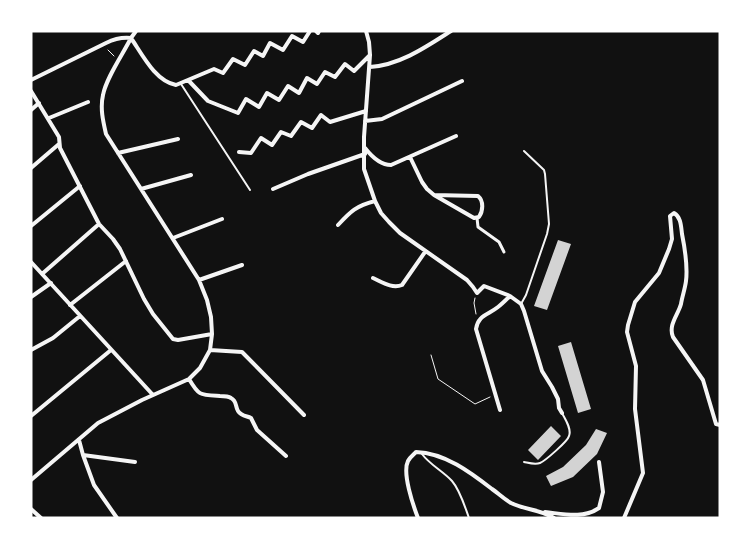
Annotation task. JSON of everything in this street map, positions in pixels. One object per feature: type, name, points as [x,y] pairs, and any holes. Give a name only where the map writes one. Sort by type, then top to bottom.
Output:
[{"type":"street","points":[[31,480],[98,423],[152,395],[189,379],[200,368],[210,350],[212,334],[211,317],[199,280],[106,134],[102,116],[102,96],[106,84],[136,31]]},
{"type":"street","points":[[131,38],[147,62],[162,79],[176,85],[214,69],[223,73],[233,59],[245,65],[254,51],[263,56],[270,43],[283,50],[292,36],[302,42],[310,31]]},
{"type":"street","points":[[366,31],[369,42],[370,67],[365,121],[364,169],[375,201],[389,222],[426,252],[467,280],[476,293],[484,286],[510,296],[521,304],[542,371],[558,398],[559,408],[562,413]]},
{"type":"street","points":[[370,67],[383,66],[406,57],[451,31]]},
{"type":"street","points":[[31,80],[116,39],[131,38]]},
{"type":"street","points":[[188,80],[208,101],[238,113],[246,99],[259,107],[267,93],[279,100],[288,86],[299,93],[307,78],[317,84],[325,72],[335,77],[345,64],[354,71],[370,55]]},
{"type":"street","points":[[365,121],[382,119],[462,81]]},
{"type":"street","points":[[31,90],[59,137],[60,148],[99,224],[114,239],[153,314],[173,338],[178,340],[212,334]]},
{"type":"street","points":[[49,118],[88,102]]},
{"type":"street","points":[[31,110],[39,103]]},
{"type":"street","points":[[238,152],[251,153],[262,138],[272,144],[281,132],[291,136],[301,122],[312,128],[321,115],[330,122],[366,111]]},
{"type":"street","points":[[364,147],[377,160],[386,165],[391,165],[456,136]]},
{"type":"street","points":[[118,152],[178,139]]},
{"type":"street","points":[[31,168],[59,144]]},
{"type":"street","points":[[273,189],[364,154]]},
{"type":"street","points":[[410,157],[427,189],[469,216],[477,218]]},
{"type":"street","points":[[141,189],[191,175]]},
{"type":"street","points":[[31,226],[80,186]]},
{"type":"street","points":[[434,195],[478,196],[482,201],[482,211],[477,218],[478,227],[499,242],[504,252]]},
{"type":"street","points":[[338,225],[349,212],[362,204],[375,201]]},
{"type":"street","points":[[624,518],[643,473],[635,409],[636,366],[627,332],[628,325],[635,302],[659,273],[669,249],[672,239],[670,216],[674,213],[680,222],[686,253],[686,281],[671,332],[703,380],[716,424],[720,424]]},
{"type":"street","points":[[172,238],[222,218]]},
{"type":"street","points":[[42,274],[99,224]]},
{"type":"street","points":[[373,278],[385,284],[398,287],[402,285],[426,252]]},
{"type":"street","points":[[70,305],[126,261]]},
{"type":"street","points":[[31,262],[152,395]]},
{"type":"street","points":[[199,280],[242,265]]},
{"type":"street","points":[[31,297],[51,283]]},
{"type":"street","points":[[500,410],[476,329],[478,322],[483,316],[498,307],[510,296]]},
{"type":"street","points":[[31,350],[53,338],[80,316]]},
{"type":"street","points":[[31,416],[111,350]]},
{"type":"street","points":[[210,350],[242,352],[304,415]]},
{"type":"street","points":[[189,379],[194,389],[203,396],[227,396],[234,400],[238,412],[251,418],[256,430],[286,456]]},
{"type":"street","points":[[78,440],[94,485],[117,518]]},
{"type":"street","points":[[418,518],[409,491],[406,466],[408,460],[416,452],[431,454],[470,472],[514,504],[543,512],[580,516],[599,508],[603,492],[599,462]]},
{"type":"street","points":[[83,455],[135,462]]},
{"type":"street","points":[[31,509],[41,518]]},
{"type":"street","points":[[543,512],[554,518]]},
{"type":"lane","points":[[180,84],[250,190]]},
{"type":"lane","points":[[521,304],[526,295],[549,224],[544,170],[524,151]]},
{"type":"lane","points":[[524,462],[541,463],[566,441],[570,435],[570,430],[562,413]]},
{"type":"lane","points":[[420,452],[428,462],[452,482],[464,502],[469,518]]},
{"type":"path","points":[[102,45],[119,61]]},
{"type":"path","points":[[476,293],[474,303],[478,322]]},
{"type":"path","points":[[431,355],[438,379],[475,404],[495,394]]},
{"type":"building","points":[[558,240],[571,244],[547,310],[534,306]]},
{"type":"building","points":[[571,342],[591,409],[578,413],[558,346]]},
{"type":"building","points":[[551,426],[561,436],[538,460],[528,450]]},
{"type":"building","points":[[596,429],[607,433],[597,454],[573,477],[551,486],[546,476],[563,467],[586,445]]}]
